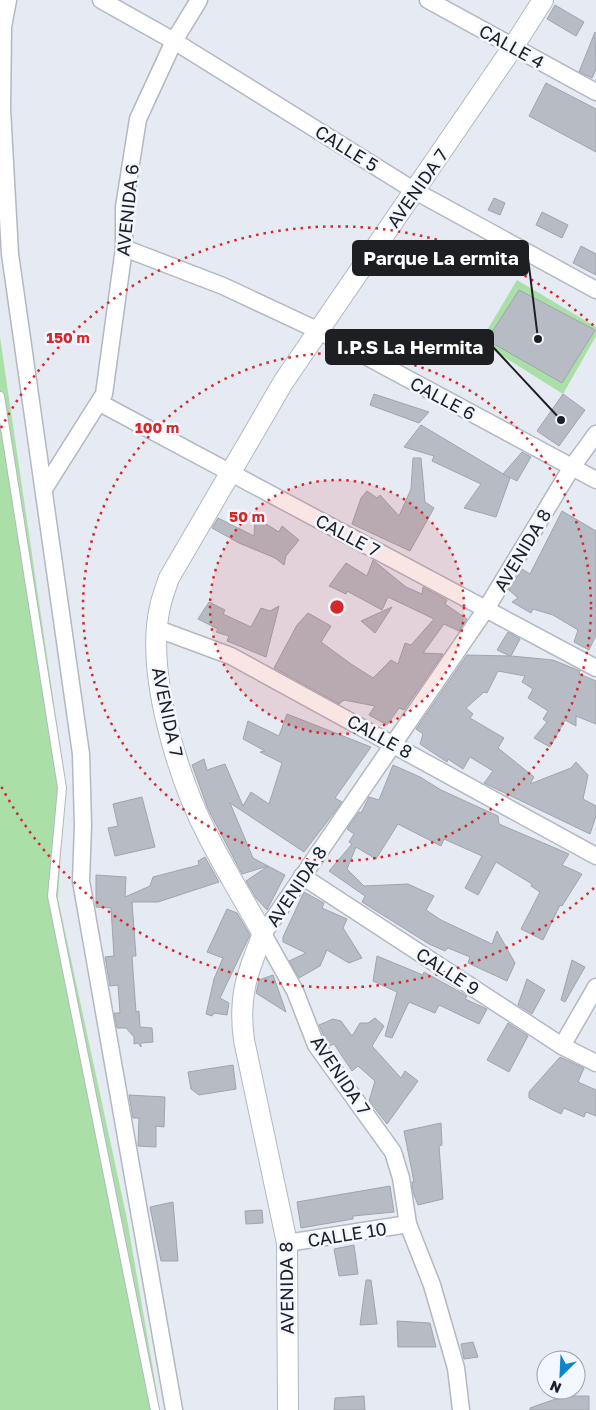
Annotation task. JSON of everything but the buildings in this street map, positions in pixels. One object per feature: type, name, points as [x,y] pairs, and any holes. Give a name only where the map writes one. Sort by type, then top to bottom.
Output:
[{"type":"street","points":[[8,0],[3,27],[2,109],[10,254],[81,754],[83,825],[80,881],[174,1410]]},
{"type":"street","name":"CALLE 5","points":[[102,0],[174,40],[415,191],[596,290]]},
{"type":"street","name":"AVENIDA 6","points":[[44,489],[104,394],[124,248],[124,207],[138,119],[174,40],[199,0]]},
{"type":"street","name":"CALLE 4","points":[[428,0],[596,92]]},
{"type":"street","name":"AVENIDA 7","points":[[461,1410],[456,1368],[432,1285],[408,1224],[400,1178],[393,1152],[316,1045],[295,991],[208,837],[186,785],[170,736],[160,689],[157,655],[158,630],[160,608],[169,578],[284,381],[513,47],[543,0]]},
{"type":"street","name":"CALLE 6","points":[[124,248],[223,286],[318,330],[596,480]]},
{"type":"street","name":"CALLE 7","points":[[100,403],[596,668]]},
{"type":"street","name":"AVENIDA 8","points":[[288,1410],[287,1243],[244,1040],[241,1013],[244,984],[263,934],[486,609],[572,467],[596,434]]},
{"type":"street","name":"CALLE 8","points":[[158,630],[231,656],[395,744],[596,856]]},
{"type":"street","name":"CALLE 9","points":[[302,876],[562,1046],[596,1063]]},
{"type":"street","points":[[562,1046],[596,987]]},
{"type":"street","name":"CALLE 10","points":[[287,1243],[408,1224]]},
{"type":"lane","points":[[0,396],[62,788],[52,896],[155,1410]]},
{"type":"green space","points":[[517,280],[596,327],[596,336],[563,394],[480,342]]},
{"type":"green space","points":[[0,337],[65,779],[58,899],[127,1219],[160,1410],[0,1410]]},
{"type":"place","name":"Parque La ermita","points":[[538,339]]},
{"type":"place","name":"I.P.S La Hermita","points":[[561,420]]}]
